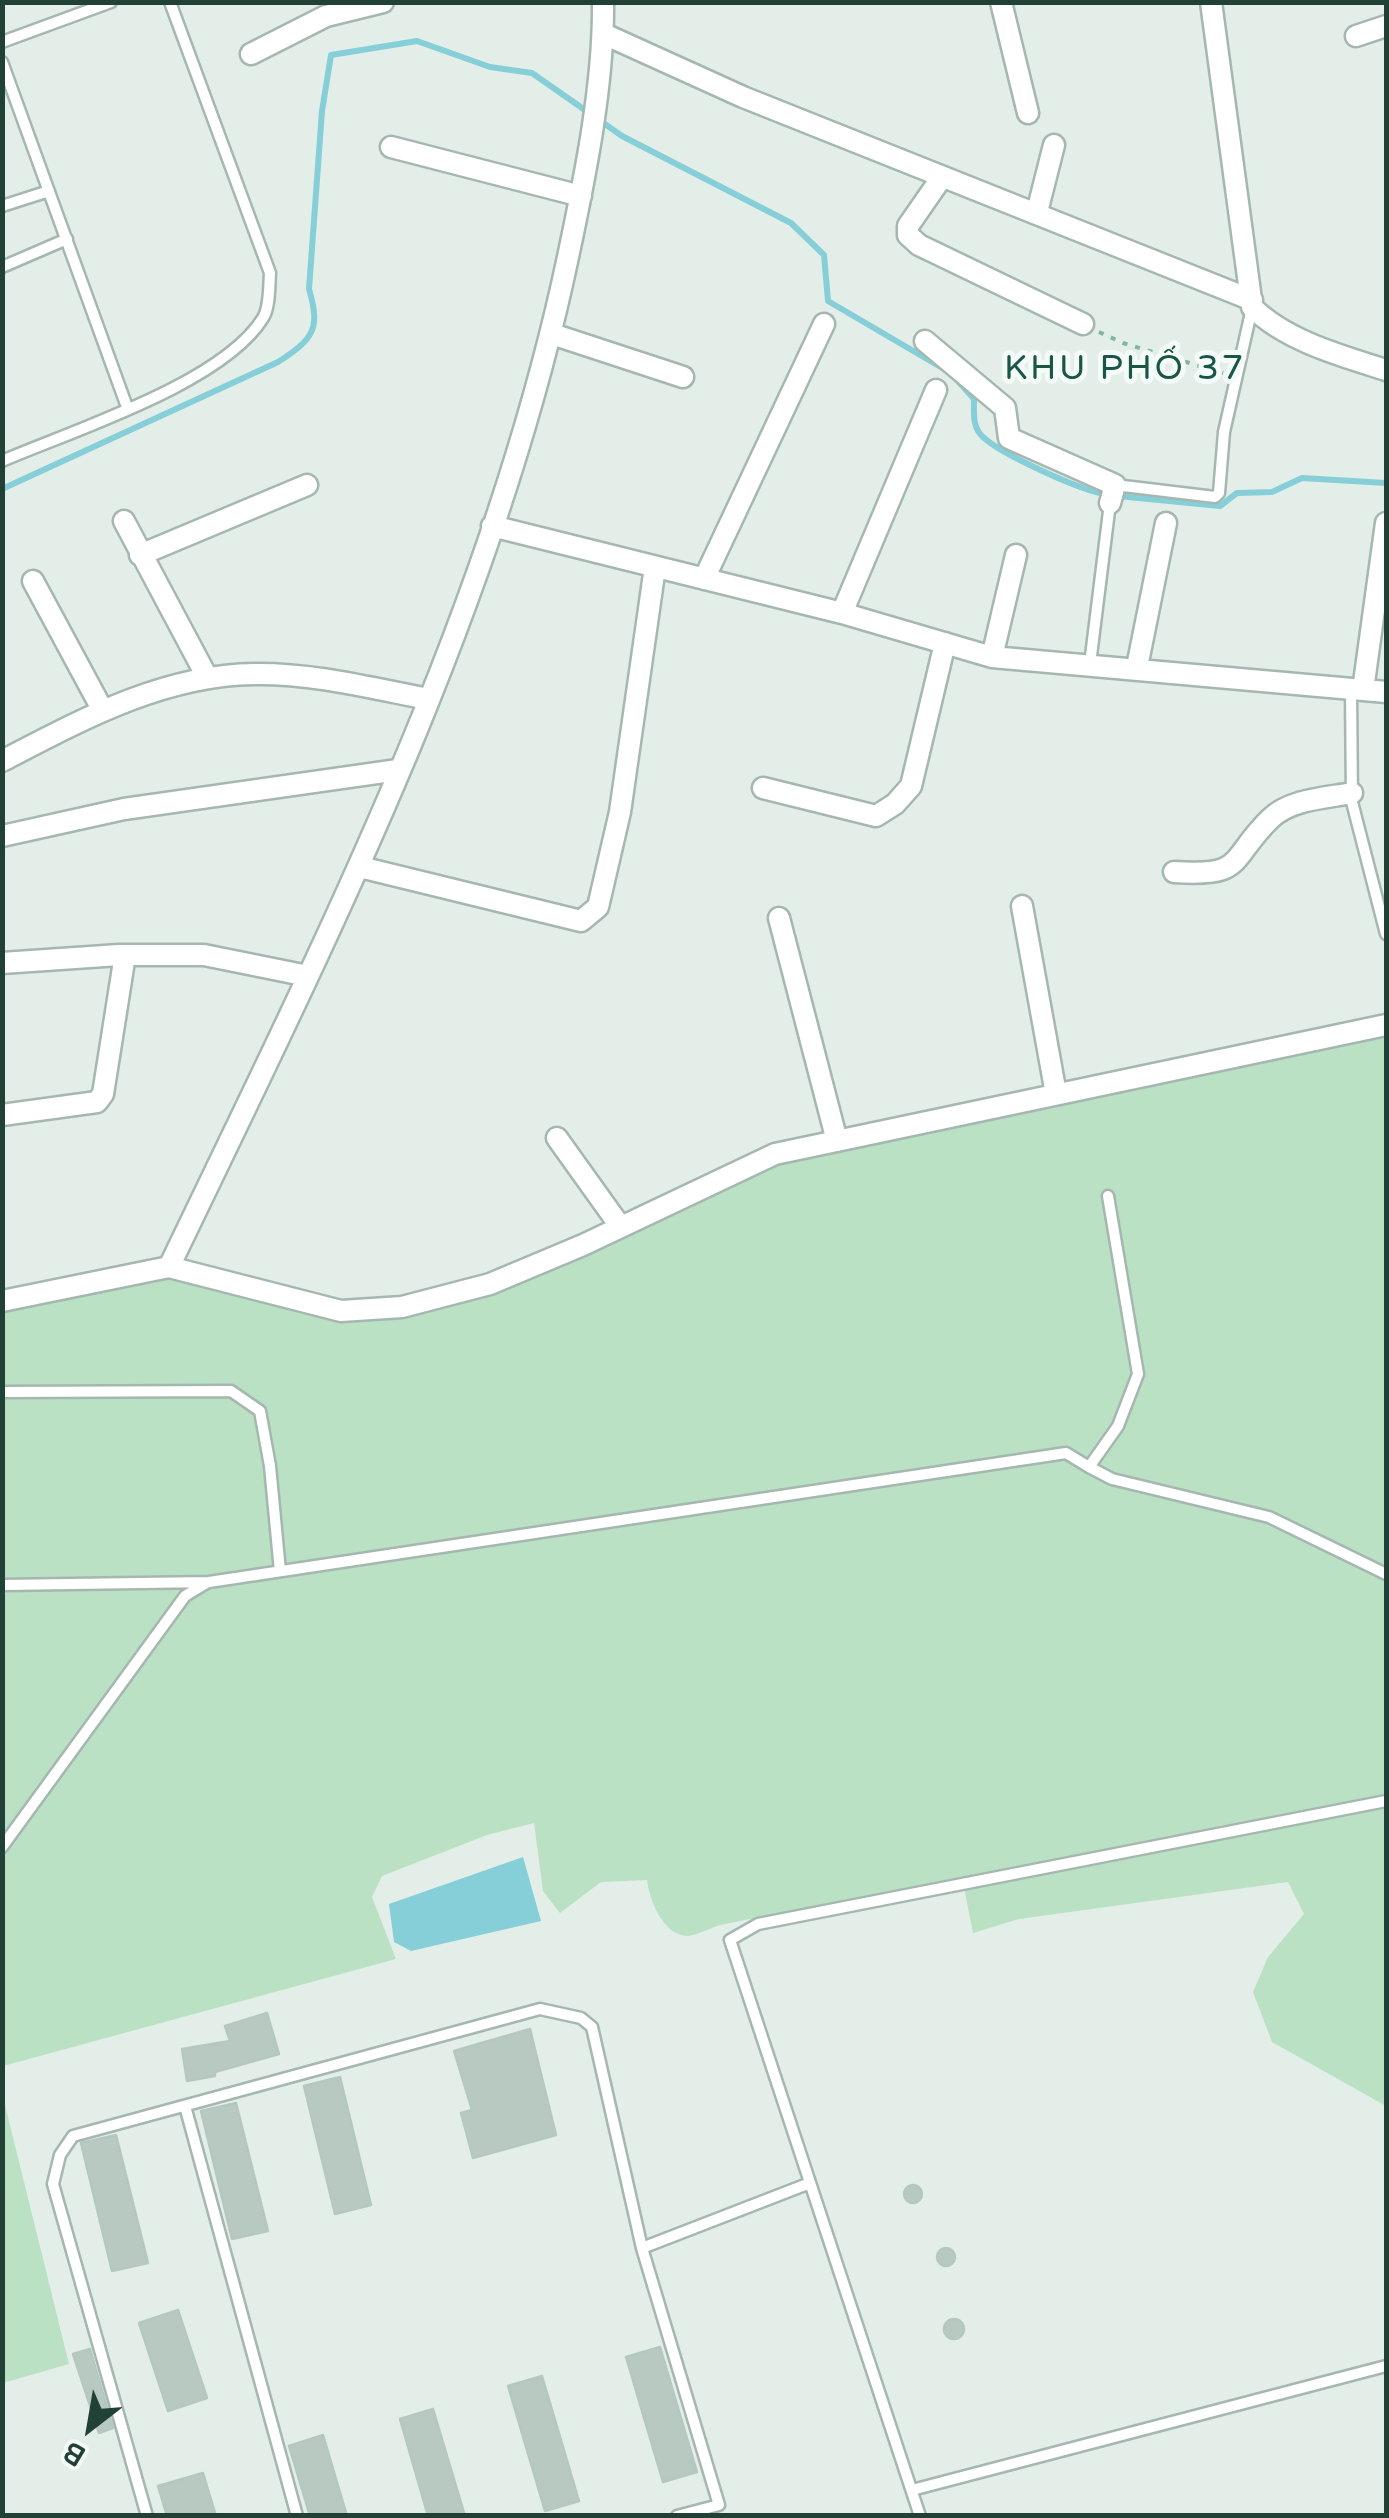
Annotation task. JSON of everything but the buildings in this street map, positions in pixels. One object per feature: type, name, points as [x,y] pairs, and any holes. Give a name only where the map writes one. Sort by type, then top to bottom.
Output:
[{"type":"street","points":[[251,54],[326,16],[383,2]]},
{"type":"street","points":[[1000,2],[1028,113]]},
{"type":"street","points":[[1211,2],[1252,303]]},
{"type":"street","points":[[169,1267],[360,867],[428,700],[492,526],[552,334],[581,196],[604,34],[601,3]]},
{"type":"street","points":[[1356,36],[1386,26]]},
{"type":"street","points":[[604,34],[743,97],[1037,212],[1252,303],[1266,321],[1336,354],[1386,370]]},
{"type":"street","points":[[391,146],[581,196]]},
{"type":"street","points":[[1037,212],[1054,146]]},
{"type":"street","points":[[942,177],[908,226],[908,235],[920,245],[1083,324]]},
{"type":"street","points":[[704,580],[824,324]]},
{"type":"street","points":[[552,334],[683,377]]},
{"type":"street","points":[[925,341],[1005,408],[1009,438],[1113,494]]},
{"type":"street","points":[[842,613],[936,390]]},
{"type":"street","points":[[140,554],[307,484]]},
{"type":"street","points":[[124,521],[207,677]]},
{"type":"street","points":[[1137,667],[1166,523]]},
{"type":"street","points":[[1357,690],[1386,524]]},
{"type":"street","points":[[492,526],[842,613],[992,656],[1386,692]]},
{"type":"street","points":[[992,656],[1016,555]]},
{"type":"street","points":[[360,867],[581,922],[598,907],[620,812],[655,568]]},
{"type":"street","points":[[33,581],[102,709]]},
{"type":"street","points":[[762,788],[876,816],[895,804],[911,786],[945,644]]},
{"type":"street","points":[[2,761],[102,709],[207,677],[284,674],[428,700]]},
{"type":"street","points":[[2,836],[124,809],[398,770]]},
{"type":"street","points":[[1174,872],[1222,871],[1248,852],[1271,818],[1303,802],[1352,793]]},
{"type":"street","points":[[1022,906],[1056,1094]]},
{"type":"street","points":[[779,918],[837,1140]]},
{"type":"street","points":[[2,963],[124,955],[204,955],[308,976]]},
{"type":"street","points":[[2,1115],[97,1102],[103,1094],[124,955]]},
{"type":"street","points":[[2,1301],[169,1267],[215,1275],[341,1311],[402,1307],[490,1284],[774,1154],[1386,1025]]},
{"type":"street","points":[[557,1138],[620,1226]]},
{"type":"lane","points":[[2,42],[111,2]]},
{"type":"lane","points":[[2,461],[208,371],[242,344],[266,314],[270,273],[170,2]]},
{"type":"lane","points":[[2,62],[127,406]]},
{"type":"lane","points":[[2,206],[49,191]]},
{"type":"lane","points":[[2,267],[66,239]]},
{"type":"lane","points":[[1090,664],[1113,494],[1215,497],[1222,488],[1224,432],[1252,303]]},
{"type":"lane","points":[[1357,690],[1352,793],[1386,934]]},
{"type":"lane","points":[[1088,1467],[1118,1426],[1138,1374],[1108,1196]]},
{"type":"lane","points":[[2,1392],[231,1391],[260,1411],[270,1466],[280,1571]]},
{"type":"lane","points":[[2,1585],[209,1582],[1066,1453],[1112,1479],[1269,1517],[1386,1574]]},
{"type":"lane","points":[[2,1847],[184,1596],[209,1582]]},
{"type":"lane","points":[[920,2516],[730,1950],[730,1940],[737,1933],[778,1920],[1386,1802]]},
{"type":"lane","points":[[147,2516],[53,2184],[60,2155],[73,2136],[540,2009],[580,2018],[592,2027],[642,2248],[719,2504],[677,2516]]},
{"type":"lane","points":[[184,2106],[297,2516]]},
{"type":"lane","points":[[642,2248],[810,2183]]},
{"type":"lane","points":[[912,2490],[1386,2366]]},
{"type":"path","points":[[1083,324],[1123,344],[1237,377]]},
{"type":"green space","points":[[1386,1033],[1386,2106],[1272,2042],[1253,1992],[1268,1957],[1304,1914],[1288,1882],[1019,1919],[973,1933],[962,1877],[720,1925],[688,1936],[671,1930],[665,1923],[654,1906],[647,1880],[601,1882],[560,1913],[543,1891],[534,1823],[487,1835],[382,1876],[372,1897],[396,1959],[3,2066],[3,1308],[169,1274],[403,1314],[778,1161]]},
{"type":"green space","points":[[3,2097],[69,2364],[2,2383]]},
{"type":"water","points":[[523,1857],[541,1921],[411,1951],[394,1942],[389,1904]]},
{"type":"waterway","points":[[2,489],[278,362],[306,340],[314,324],[309,289],[322,111],[331,55],[417,41],[490,67],[532,73],[622,136],[791,223],[824,255],[828,301],[944,369]]},
{"type":"waterway","points":[[957,380],[974,399],[975,424],[983,437],[1042,471],[1106,494]]},
{"type":"waterway","points":[[1118,496],[1220,506],[1237,493],[1272,492],[1302,478],[1386,483]]},
{"type":"district","name":"KHU PHỐ 37","points":[[1125,370]]}]
